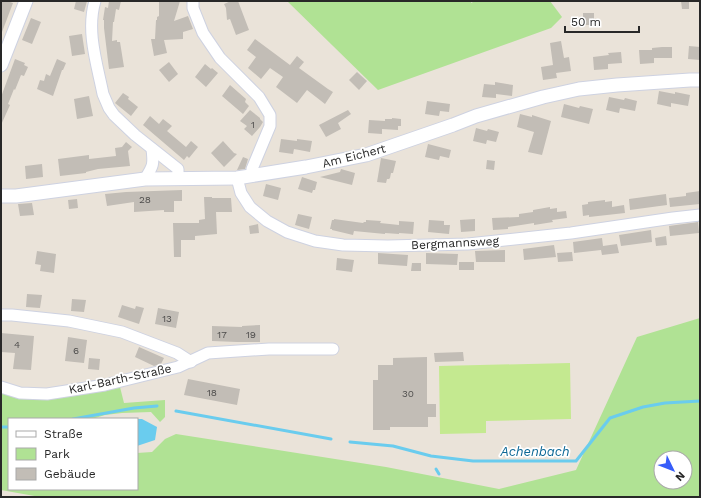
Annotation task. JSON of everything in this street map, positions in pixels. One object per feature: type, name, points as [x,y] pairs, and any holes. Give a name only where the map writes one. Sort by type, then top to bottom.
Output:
[{"type":"street","points":[[1,65],[26,1]]},
{"type":"street","points":[[95,1],[93,8],[92,36],[103,94],[106,102],[114,114],[135,135],[178,169],[178,179]]},
{"type":"street","points":[[193,1],[193,8],[202,33],[220,58],[258,97],[270,115],[270,126],[252,169],[252,176]]},
{"type":"street","name":"Am Eichert","points":[[1,196],[16,196],[145,179],[237,178],[252,176],[366,155],[483,114],[565,92],[617,85],[700,80]]},
{"type":"street","points":[[145,179],[152,168],[154,160],[152,149]]},
{"type":"street","name":"Bergmannsweg","points":[[237,178],[241,193],[250,207],[266,221],[287,232],[315,240],[343,245],[388,246],[468,244],[571,233],[700,215]]},
{"type":"street","name":"Karl-Barth-Straße","points":[[1,315],[69,321],[122,332],[177,353],[191,362]]},
{"type":"street","name":"Karl-Barth-Straße","points":[[1,387],[20,393],[48,394],[105,385],[178,367],[191,362],[208,352],[269,349],[333,349]]},
{"type":"green space","points":[[287,1],[471,1],[471,3],[475,1],[550,1],[562,17],[551,28],[378,90]]},
{"type":"green space","points":[[700,318],[700,497],[40,497],[1,490],[1,393],[20,399],[47,400],[120,387],[124,403],[165,400],[165,417],[160,422],[151,412],[122,413],[95,418],[8,418],[8,490],[138,490],[138,453],[152,452],[165,439],[176,434],[386,467],[499,489],[576,470],[637,337]]},
{"type":"green space","points":[[570,363],[571,419],[486,421],[486,433],[440,434],[439,366]]},
{"type":"water","points":[[138,419],[142,419],[157,427],[155,440],[138,446]]},
{"type":"building","points":[[1,1],[13,3],[2,32]]},
{"type":"building","points":[[76,1],[87,1],[84,12],[74,9]]},
{"type":"building","points":[[109,1],[121,1],[119,10],[116,9],[113,22],[112,41],[117,40],[117,42],[120,42],[124,67],[109,69],[103,20],[105,7],[108,8]]},
{"type":"building","points":[[159,1],[180,1],[174,21],[188,16],[193,29],[183,32],[183,39],[164,40],[167,53],[154,56],[151,39],[155,39],[156,20],[159,16]]},
{"type":"building","points":[[231,1],[238,1],[249,30],[236,35],[230,19],[227,20],[226,8],[224,4]]},
{"type":"building","points":[[681,1],[689,1],[689,9],[682,9]]},
{"type":"building","points":[[583,13],[594,13],[594,25],[583,25]]},
{"type":"building","points":[[31,18],[41,22],[32,44],[22,40]]},
{"type":"building","points":[[82,34],[85,54],[72,56],[69,36]]},
{"type":"building","points":[[255,39],[290,65],[297,56],[304,62],[299,68],[333,92],[325,104],[307,90],[297,103],[276,87],[283,77],[270,68],[261,79],[248,68],[256,57],[247,50]]},
{"type":"building","points":[[561,41],[564,58],[569,57],[571,71],[556,73],[557,78],[543,80],[541,67],[553,65],[550,43]]},
{"type":"building","points":[[689,46],[700,47],[700,60],[688,59]]},
{"type":"building","points":[[672,47],[672,58],[654,58],[654,63],[640,64],[639,50],[652,50],[652,48]]},
{"type":"building","points":[[621,52],[622,63],[608,64],[608,69],[594,70],[593,57],[609,55],[608,53]]},
{"type":"building","points":[[15,59],[25,63],[24,65],[28,67],[24,76],[21,75],[15,90],[14,89],[8,104],[10,105],[1,125],[1,97]]},
{"type":"building","points":[[57,59],[66,63],[53,96],[37,89],[40,80],[44,81],[46,74],[50,76]]},
{"type":"building","points":[[169,62],[178,74],[169,82],[159,70]]},
{"type":"building","points":[[205,64],[218,73],[206,87],[195,77]]},
{"type":"building","points":[[357,72],[367,81],[359,90],[349,80]]},
{"type":"building","points":[[495,82],[513,85],[512,96],[496,94],[496,98],[482,97],[484,84],[495,85]]},
{"type":"building","points":[[230,85],[246,99],[245,102],[249,106],[243,114],[222,96]]},
{"type":"building","points":[[659,91],[690,95],[688,106],[671,103],[671,107],[657,104]]},
{"type":"building","points":[[123,93],[138,107],[131,116],[115,103]]},
{"type":"building","points":[[89,96],[93,116],[77,119],[74,99]]},
{"type":"building","points":[[609,97],[624,100],[625,98],[637,101],[635,111],[620,108],[619,113],[606,110]]},
{"type":"building","points":[[427,101],[450,104],[449,112],[440,111],[439,116],[425,114]]},
{"type":"building","points":[[564,104],[579,108],[580,106],[593,109],[589,124],[561,117]]},
{"type":"building","points":[[250,110],[263,122],[252,136],[244,129],[247,126],[240,121]]},
{"type":"building","points":[[348,110],[351,114],[338,123],[341,129],[326,137],[319,125]]},
{"type":"building","points":[[520,114],[532,117],[532,115],[551,121],[542,155],[528,152],[534,132],[517,127]]},
{"type":"building","points":[[150,116],[159,124],[163,119],[172,126],[167,131],[186,147],[191,141],[198,147],[189,158],[187,156],[184,160],[143,125]]},
{"type":"building","points":[[385,119],[401,119],[401,126],[398,126],[398,130],[382,129],[382,134],[368,133],[369,120],[385,121]]},
{"type":"building","points":[[476,128],[499,132],[496,142],[487,140],[486,144],[473,141]]},
{"type":"building","points":[[281,139],[312,141],[310,152],[294,149],[293,154],[279,152]]},
{"type":"building","points":[[223,141],[234,153],[237,154],[224,167],[211,153]]},
{"type":"building","points":[[126,142],[132,147],[128,151],[130,166],[98,169],[86,173],[60,176],[58,159],[89,155],[89,159],[116,156],[115,148],[122,147]]},
{"type":"building","points":[[428,144],[451,150],[449,158],[440,156],[439,160],[425,157]]},
{"type":"building","points":[[243,157],[248,159],[245,169],[237,170]]},
{"type":"building","points":[[381,158],[396,161],[393,173],[391,173],[390,178],[387,179],[386,183],[377,182]]},
{"type":"building","points":[[487,160],[495,161],[494,170],[486,169]]},
{"type":"building","points":[[42,164],[43,177],[26,179],[25,166]]},
{"type":"building","points":[[341,169],[355,173],[352,185],[320,177],[340,172]]},
{"type":"building","points":[[302,177],[317,182],[315,190],[313,190],[312,193],[298,189]]},
{"type":"building","points":[[266,184],[281,188],[278,200],[263,196]]},
{"type":"building","points":[[182,190],[182,201],[174,201],[174,212],[164,212],[164,210],[134,212],[134,202],[107,206],[105,194],[126,192]]},
{"type":"building","points":[[700,191],[700,204],[670,207],[669,198],[686,196],[686,193]]},
{"type":"building","points":[[666,194],[667,205],[630,210],[629,199]]},
{"type":"building","points":[[204,197],[231,198],[232,212],[216,212],[217,234],[195,236],[195,240],[181,240],[181,257],[174,257],[173,223],[199,223],[199,220],[205,219]]},
{"type":"building","points":[[77,199],[78,208],[69,209],[68,200]]},
{"type":"building","points":[[605,200],[605,202],[612,201],[612,207],[624,205],[625,213],[589,217],[589,215],[583,216],[582,205],[588,204],[588,202]]},
{"type":"building","points":[[32,203],[34,215],[20,216],[18,204]]},
{"type":"building","points":[[550,207],[550,209],[557,208],[557,212],[566,211],[567,218],[552,220],[553,222],[534,225],[534,223],[508,227],[508,229],[493,230],[492,218],[519,217],[519,214]]},
{"type":"building","points":[[298,214],[312,217],[309,229],[295,225]]},
{"type":"building","points":[[475,219],[475,231],[461,232],[460,220]]},
{"type":"building","points":[[332,220],[363,223],[366,222],[366,220],[381,221],[380,223],[399,225],[399,221],[414,222],[413,234],[385,234],[354,231],[353,235],[330,229]]},
{"type":"building","points":[[429,220],[444,221],[444,225],[450,225],[449,234],[428,232]]},
{"type":"building","points":[[698,222],[699,233],[670,236],[669,226]]},
{"type":"building","points":[[258,224],[259,233],[250,234],[249,226]]},
{"type":"building","points":[[651,230],[652,242],[621,246],[619,235]]},
{"type":"building","points":[[666,236],[667,245],[656,246],[655,238]]},
{"type":"building","points":[[602,238],[603,246],[617,244],[619,253],[602,255],[601,250],[574,253],[573,242]]},
{"type":"building","points":[[554,245],[556,257],[524,260],[523,249]]},
{"type":"building","points":[[505,250],[505,262],[476,262],[475,251]]},
{"type":"building","points":[[37,251],[56,254],[54,273],[40,271],[41,265],[35,264]]},
{"type":"building","points":[[572,252],[573,261],[558,262],[557,253]]},
{"type":"building","points":[[378,253],[408,255],[407,266],[378,264]]},
{"type":"building","points":[[426,253],[458,254],[457,265],[426,264]]},
{"type":"building","points":[[337,258],[354,260],[352,272],[336,270]]},
{"type":"building","points":[[459,262],[474,262],[474,270],[459,270]]},
{"type":"building","points":[[412,263],[421,263],[421,271],[411,271]]},
{"type":"building","points":[[27,294],[42,295],[40,308],[26,307]]},
{"type":"building","points":[[72,299],[86,300],[84,312],[71,311]]},
{"type":"building","points":[[122,305],[135,309],[136,306],[144,308],[139,324],[118,317]]},
{"type":"building","points":[[158,308],[179,312],[176,328],[155,324]]},
{"type":"building","points":[[260,325],[260,342],[212,341],[212,326],[242,327]]},
{"type":"building","points":[[1,333],[34,336],[31,370],[13,369],[15,353],[1,352]]},
{"type":"building","points":[[68,337],[87,340],[84,363],[65,361]]},
{"type":"building","points":[[139,347],[164,358],[161,364],[154,366],[135,357]]},
{"type":"building","points":[[463,352],[464,361],[435,362],[434,353]]},
{"type":"building","points":[[427,357],[427,404],[436,404],[436,417],[428,417],[428,427],[390,427],[390,430],[373,430],[373,380],[378,380],[378,365],[393,365],[393,358]]},
{"type":"building","points":[[89,358],[100,359],[99,370],[88,369]]},
{"type":"building","points":[[188,379],[240,389],[237,405],[184,395]]},
{"type":"waterway","name":"Achenbach","points":[[350,442],[393,446],[431,456],[473,461],[576,461],[610,418],[643,407],[665,403],[700,401]]},
{"type":"waterway","name":"Achenbach","points":[[79,418],[134,408],[157,406]]},
{"type":"waterway","name":"Achenbach","points":[[176,411],[331,439]]},
{"type":"waterway","name":"Achenbach","points":[[1,427],[8,427]]},
{"type":"waterway","points":[[436,469],[439,474]]}]
